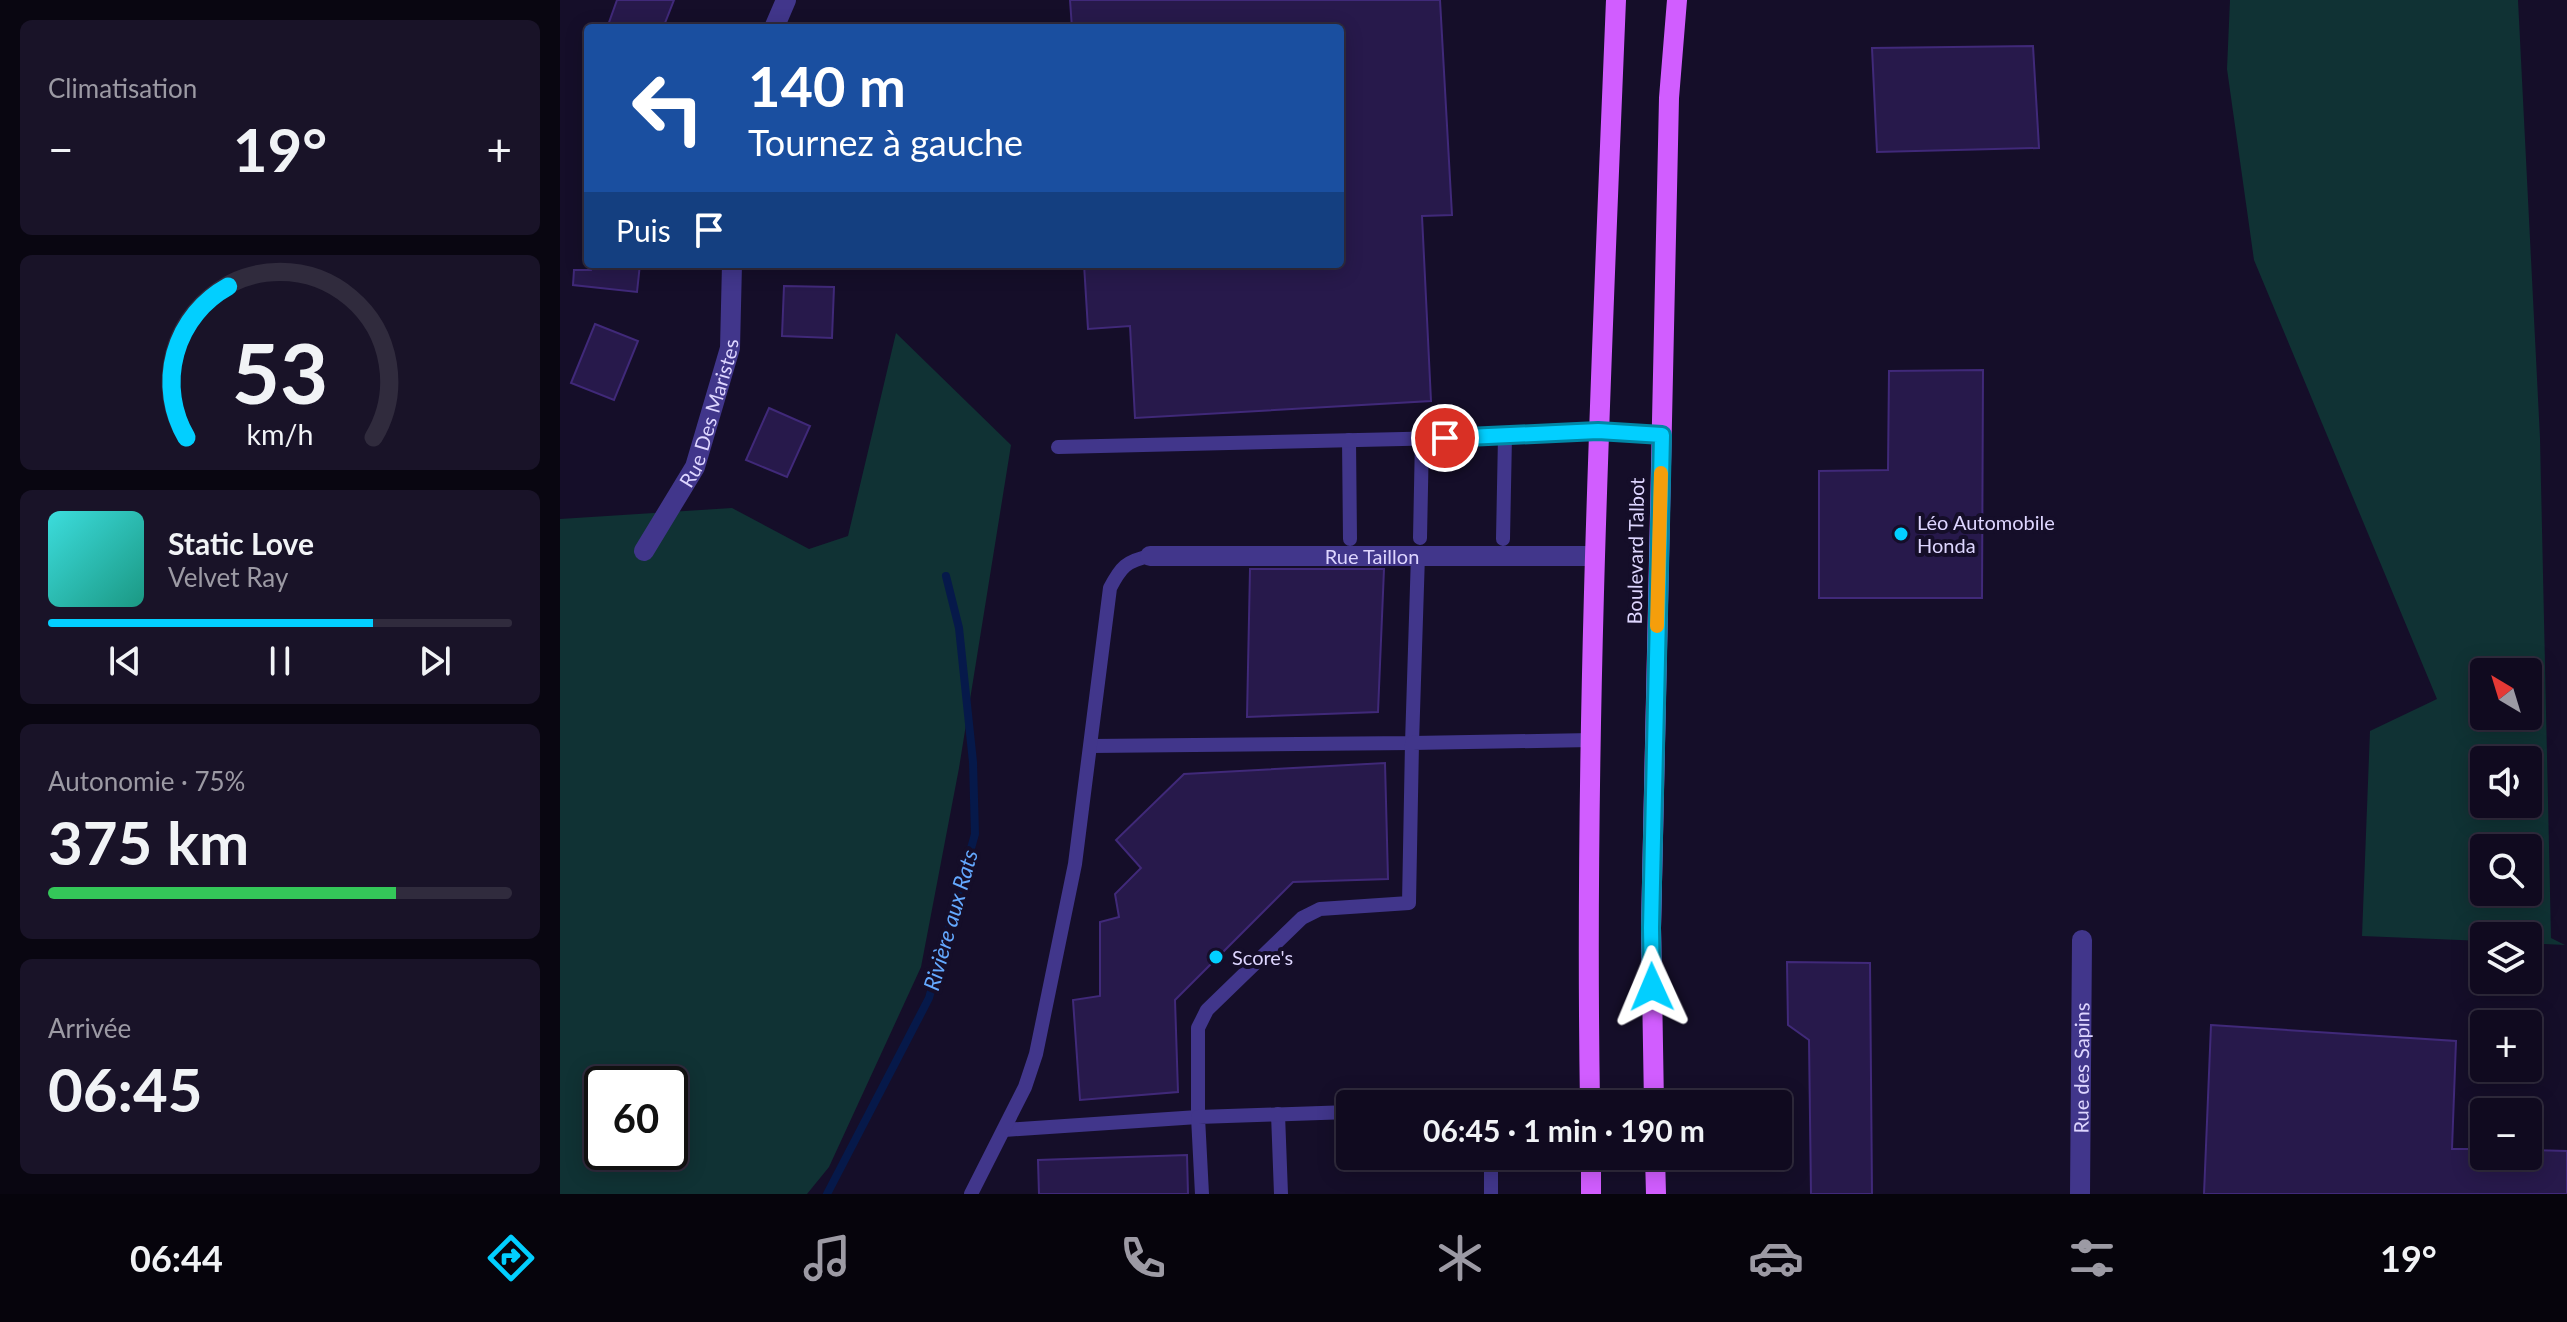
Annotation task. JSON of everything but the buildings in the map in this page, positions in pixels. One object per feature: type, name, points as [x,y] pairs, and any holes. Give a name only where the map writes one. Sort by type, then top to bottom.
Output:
[{"type":"main road","name":"Boulevard Talbot","points":[[1590,1090],[1594,556],[1616,0]]},
{"type":"main road","name":"Boulevard Talbot","points":[[1654,1090],[1651,928],[1669,98],[1677,0]]},
{"type":"main road","points":[[1591,1170],[1591,1194]]},
{"type":"main road","points":[[1655,1170],[1656,1194]]},
{"type":"street","points":[[776,24],[786,0]]},
{"type":"street","name":"Rue Des Maristes","points":[[644,551],[695,467],[730,348],[732,268]]},
{"type":"street","name":"Rue Taillon","points":[[1150,556],[1419,547],[1594,556]]},
{"type":"street","name":"Rue des Sapins","points":[[2080,1194],[2082,940]]},
{"type":"lane","points":[[1058,447],[1598,431],[1662,435]]},
{"type":"lane","points":[[1503,539],[1505,436]]},
{"type":"lane","points":[[1202,1194],[1198,1028],[1207,1010],[1302,918],[1311,913],[1320,909],[1409,903],[1422,438]]},
{"type":"lane","points":[[1349,440],[1350,539]]},
{"type":"lane","points":[[971,1194],[1025,1087],[1036,1054],[1075,864],[1110,588],[1119,570],[1134,559],[1150,556]]},
{"type":"lane","points":[[1091,746],[1592,740]]},
{"type":"lane","points":[[1004,1130],[1198,1117],[1336,1112]]},
{"type":"lane","points":[[1278,1114],[1281,1194]]},
{"type":"lane","points":[[1491,1170],[1491,1194]]},
{"type":"green space","points":[[2230,0],[2518,0],[2540,438],[2551,938],[2565,945],[2542,944],[2542,922],[2470,922],[2470,940],[2362,936],[2370,731],[2437,699],[2254,260],[2227,69]]},
{"type":"green space","points":[[896,333],[1011,445],[959,768],[921,967],[829,1167],[807,1194],[560,1194],[560,519],[732,508],[809,549],[848,536]]},
{"type":"waterway","name":"Rivière aux Rats","points":[[827,1194],[929,998],[975,834],[973,762],[959,628],[946,576]]},
{"type":"slow traffic","points":[[1657,626],[1661,473]]},
{"type":"place","name":"Léo Automobile Honda","points":[[1901,534]]},
{"type":"place","name":"Score's","points":[[1216,957]]},
{"type":"route","points":[[1445,438],[1598,431],[1662,435],[1652,987]]}]
